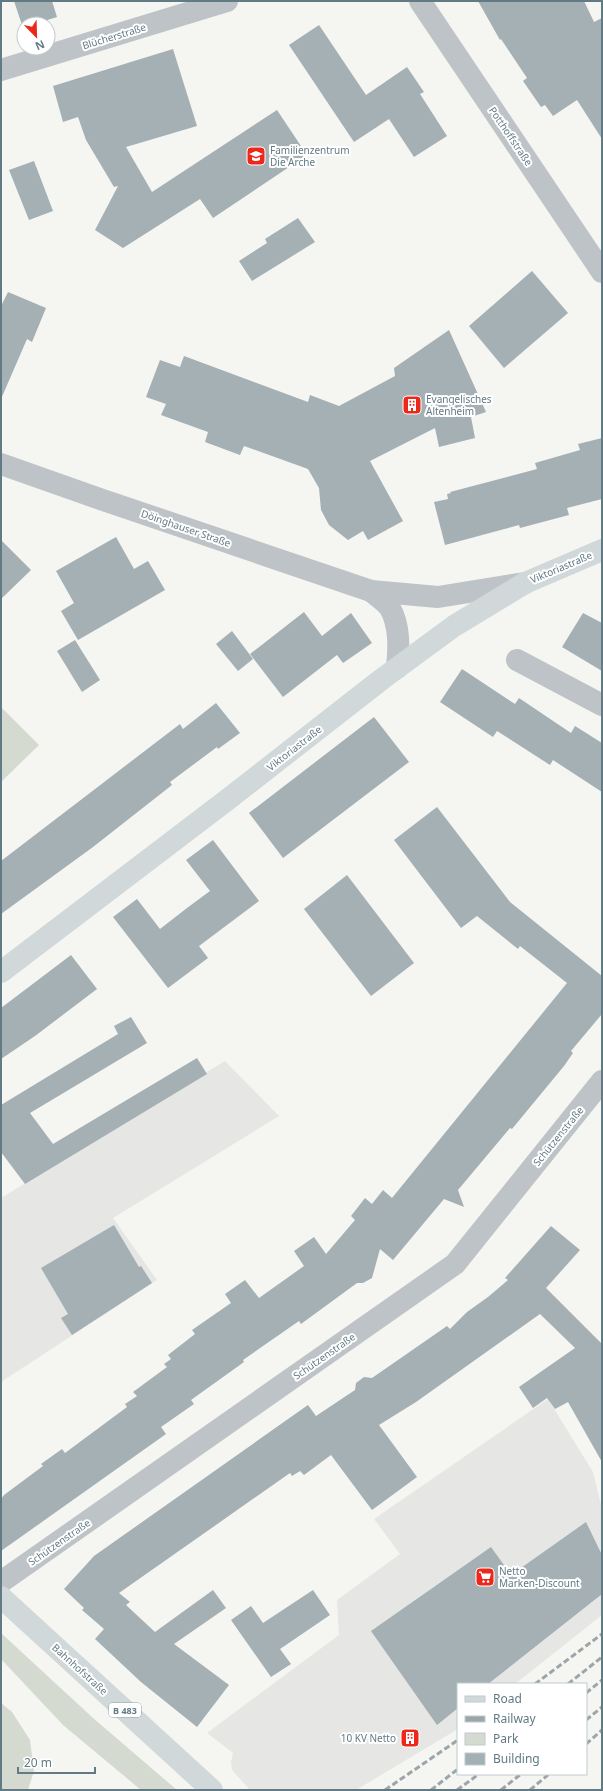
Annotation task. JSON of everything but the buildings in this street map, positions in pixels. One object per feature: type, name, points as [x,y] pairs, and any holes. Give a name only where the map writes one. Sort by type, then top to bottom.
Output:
[{"type":"main road","name":"Viktoriastraße","points":[[1,972],[397,668],[454,626],[525,583],[602,550]]},
{"type":"main road","name":"Bahnhofstraße","points":[[1,1596],[212,1790]]},
{"type":"street","name":"Blücherstraße","points":[[1,70],[227,1]]},
{"type":"street","name":"Potthoffstraße","points":[[420,1],[602,272]]},
{"type":"street","name":"Döinghauser Straße","points":[[1,464],[80,493],[371,591],[438,597],[525,583]]},
{"type":"street","name":"Döinghauser Straße","points":[[371,591],[389,607],[397,625],[397,668]]},
{"type":"street","points":[[516,660],[602,705]]},
{"type":"street","name":"Schützenstraße","points":[[1,1582],[455,1264],[602,1080]]},
{"type":"shaded area","points":[[225,1061],[279,1116],[113,1218],[157,1280],[1,1382],[1,1198]]},
{"type":"shaded area","name":"Netto Marken-Discount","points":[[548,1399],[593,1472],[602,1509],[602,1615],[516,1683],[457,1683],[457,1730],[356,1790],[250,1790],[232,1770],[231,1762],[233,1753],[207,1733],[339,1635],[337,1600],[400,1554],[374,1519]]},
{"type":"green space","points":[[1,707],[39,745],[1,782]]},
{"type":"green space","points":[[1,1633],[93,1718],[177,1790],[141,1790],[63,1725],[1,1659]]},
{"type":"green space","points":[[1,1703],[12,1712],[30,1740],[34,1771],[28,1790],[1,1790]]},
{"type":"railway","points":[[536,1683],[602,1634]]},
{"type":"railway","points":[[569,1683],[602,1657]]},
{"type":"railway","points":[[587,1692],[602,1680]]},
{"type":"railway","points":[[587,1719],[602,1707]]},
{"type":"railway","points":[[587,1743],[602,1730]]},
{"type":"railway","points":[[385,1790],[457,1741]]},
{"type":"railway","points":[[431,1790],[457,1770]]},
{"type":"railway","points":[[457,1790],[478,1775]]},
{"type":"railway","points":[[501,1790],[520,1775]]},
{"type":"railway","points":[[530,1790],[548,1775]]},
{"type":"place","name":"Familienzentrum Die Arche","points":[[256,156]]},
{"type":"place","name":"Evangelisches Altenheim","points":[[412,405]]},
{"type":"place","name":"Netto Marken-Discount","points":[[485,1577]]},
{"type":"place","name":"10 KV Netto","points":[[410,1738]]}]
